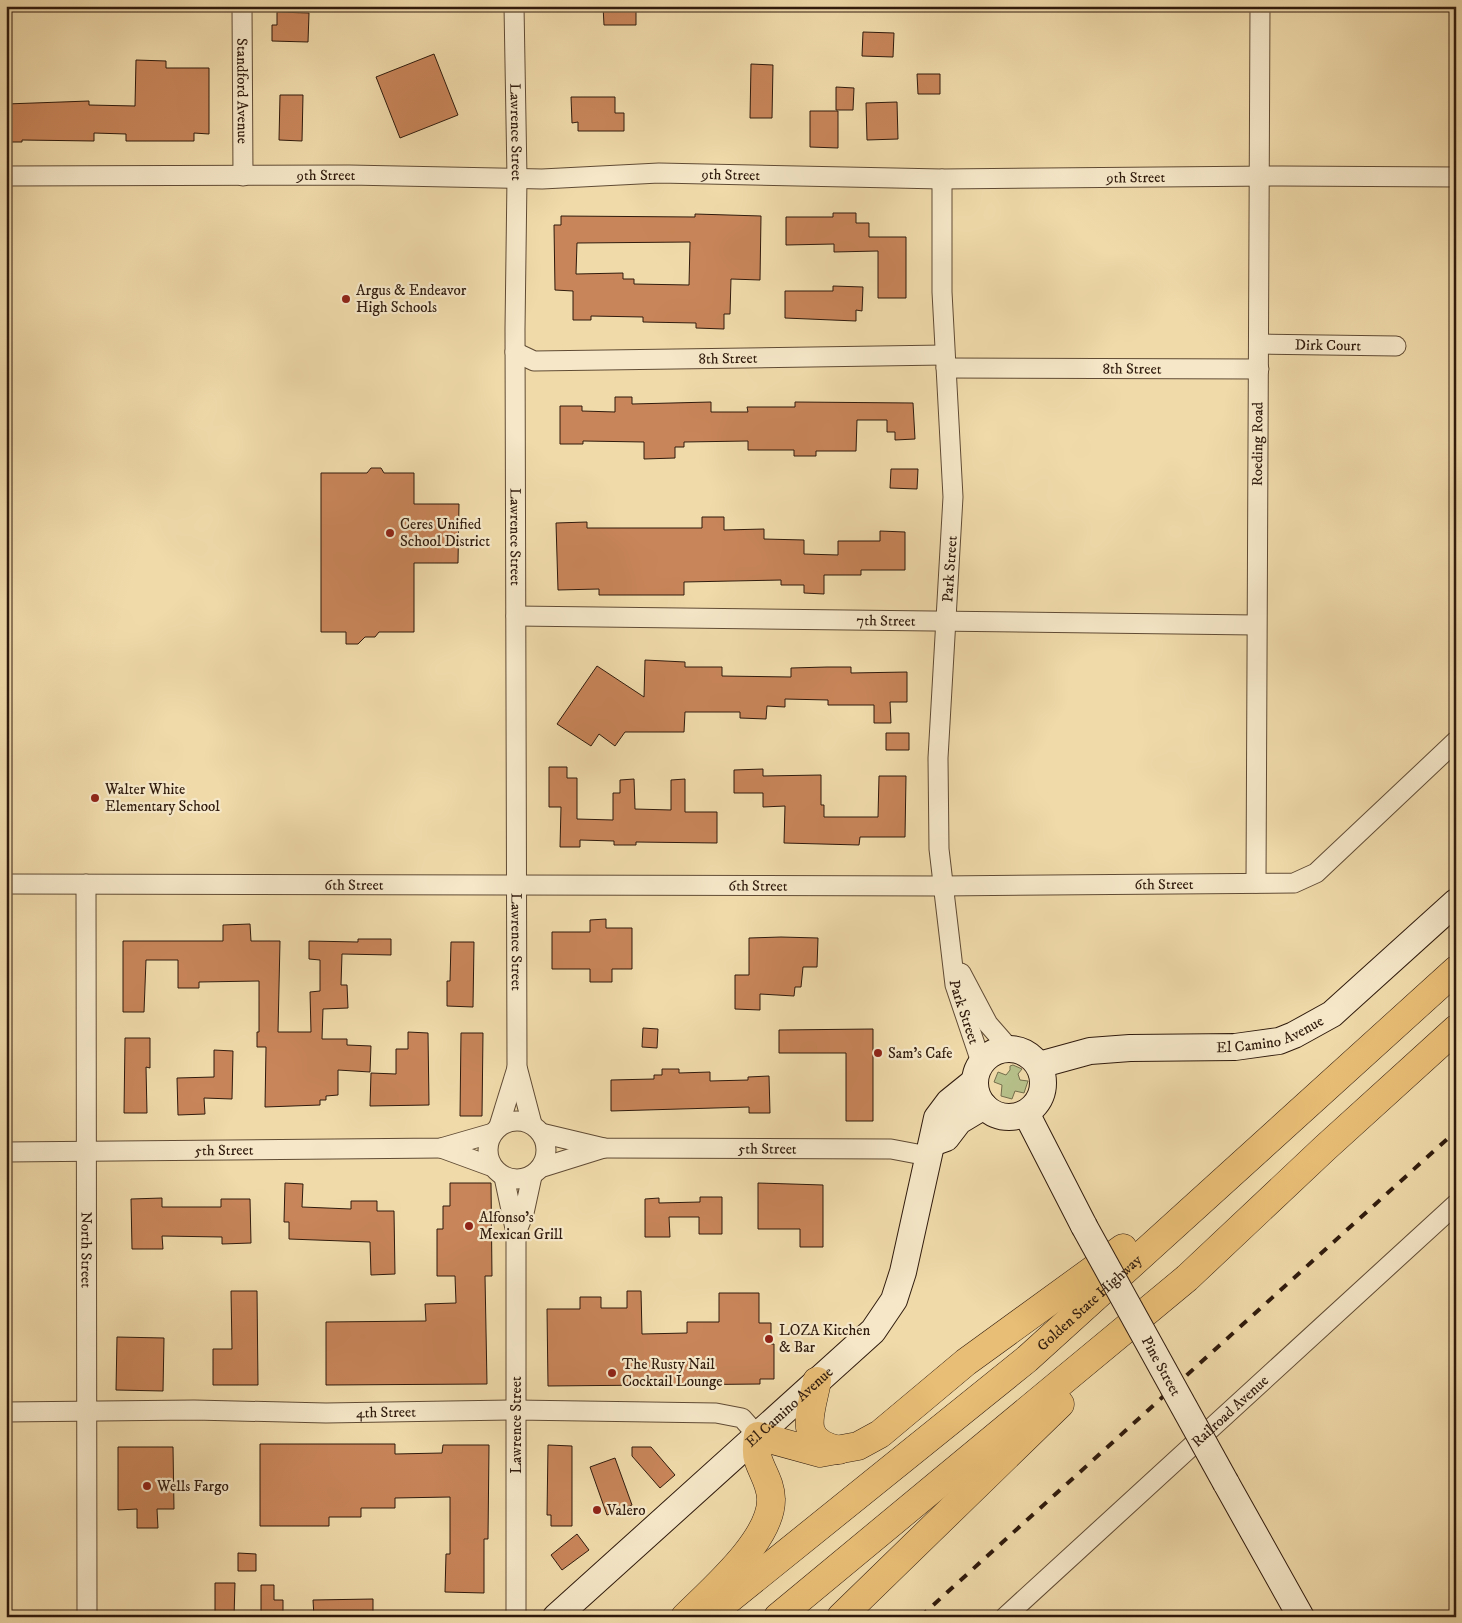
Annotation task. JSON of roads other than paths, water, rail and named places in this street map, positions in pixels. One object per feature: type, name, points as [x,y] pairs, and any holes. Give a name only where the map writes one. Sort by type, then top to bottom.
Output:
[{"type":"highway","name":"Golden State Highway","points":[[708,1617],[1027,1359],[1456,970]]},
{"type":"highway","points":[[841,1617],[957,1506],[1187,1278],[1325,1148],[1456,1029]]},
{"type":"highway","points":[[685,1617],[747,1551],[769,1514],[771,1499],[768,1483],[757,1458],[758,1436],[820,1453],[841,1451],[858,1446],[880,1434],[966,1362],[1262,1147]]},
{"type":"highway","points":[[778,1617],[1187,1278]]},
{"type":"highway","points":[[817,1381],[809,1416],[810,1430],[816,1442],[841,1451]]},
{"type":"street","name":"Standford Avenue","points":[[242,6],[242,176]]},
{"type":"street","name":"Lawrence Street","points":[[514,6],[518,178],[515,352],[517,1067],[536,1128]]},
{"type":"street","name":"Roeding Road","points":[[1256,883],[1255,625],[1260,369],[1260,6]]},
{"type":"street","name":"9th Street","points":[[6,176],[348,175],[542,179],[659,173],[942,178],[1456,177]]},
{"type":"street","name":"Park Street","points":[[942,178],[945,362],[953,458],[953,497],[937,802],[942,886],[955,985],[978,1072]]},
{"type":"street","name":"Dirk Court","points":[[1260,344],[1396,346]]},
{"type":"street","name":"8th Street","points":[[515,352],[534,361],[945,362],[1260,369]]},
{"type":"street","name":"7th Street","points":[[516,616],[1255,625]]},
{"type":"street","name":"6th Street","points":[[6,884],[942,886],[1294,883],[1316,873],[1456,741]]},
{"type":"street","name":"North Street","points":[[86,884],[88,1151],[85,1412],[87,1617]]},
{"type":"street","name":"El Camino Avenue","points":[[1039,1065],[1090,1051],[1130,1048],[1242,1046],[1279,1041],[1332,1014],[1456,902]]},
{"type":"street","name":"Park Street","points":[[953,960],[988,1024],[1009,1048]]},
{"type":"street","points":[[1009,1048],[1024,1051],[1039,1065],[1044,1087],[1040,1098],[1033,1108],[1026,1113],[1012,1118],[1000,1116],[984,1106],[976,1093],[978,1072],[993,1052],[1009,1048]]},
{"type":"street","name":"Lawrence Street","points":[[496,1129],[517,1067]]},
{"type":"street","name":"El Camino Avenue","points":[[556,1617],[874,1331],[894,1300],[903,1272],[937,1118],[949,1102],[978,1072]]},
{"type":"street","points":[[930,1149],[946,1138],[959,1121],[984,1106]]},
{"type":"street","name":"Pine Street","points":[[1026,1113],[1084,1226],[1301,1617]]},
{"type":"street","points":[[511,1121],[522,1121],[536,1128],[546,1148],[536,1172],[520,1179],[498,1172],[488,1156],[489,1141],[496,1129],[511,1121]]},
{"type":"street","name":"5th Street","points":[[536,1128],[604,1148],[930,1149]]},
{"type":"street","name":"5th Street","points":[[6,1152],[441,1148],[496,1129]]},
{"type":"street","name":"5th Street","points":[[441,1148],[498,1172]]},
{"type":"street","name":"5th Street","points":[[536,1172],[604,1148]]},
{"type":"street","name":"Lawrence Street","points":[[498,1172],[516,1233],[516,1617]]},
{"type":"street","name":"Lawrence Street","points":[[516,1233],[536,1172]]},
{"type":"street","name":"Railroad Avenue","points":[[1004,1617],[1456,1204]]},
{"type":"street","name":"4th Street","points":[[6,1412],[194,1410],[326,1413],[516,1410],[727,1414],[742,1418],[758,1436]]},
{"type":"railway","points":[[920,1617],[1456,1131]]},
{"type":"place","name":"Argus & Endeavor High Schools","points":[[346,299]]},
{"type":"place","name":"Ceres Unified School District","points":[[390,533]]},
{"type":"place","name":"Walter White Elementary School","points":[[95,798]]},
{"type":"place","name":"Sam's Cafe","points":[[878,1053]]},
{"type":"place","name":"Alfonso's Mexican Grill","points":[[469,1226]]},
{"type":"place","name":"LOZA Kitchen & Bar","points":[[769,1339]]},
{"type":"place","name":"The Rusty Nail Cocktail Lounge","points":[[612,1373]]},
{"type":"place","name":"Wells Fargo","points":[[147,1486]]},
{"type":"place","name":"Valero","points":[[597,1510]]}]
